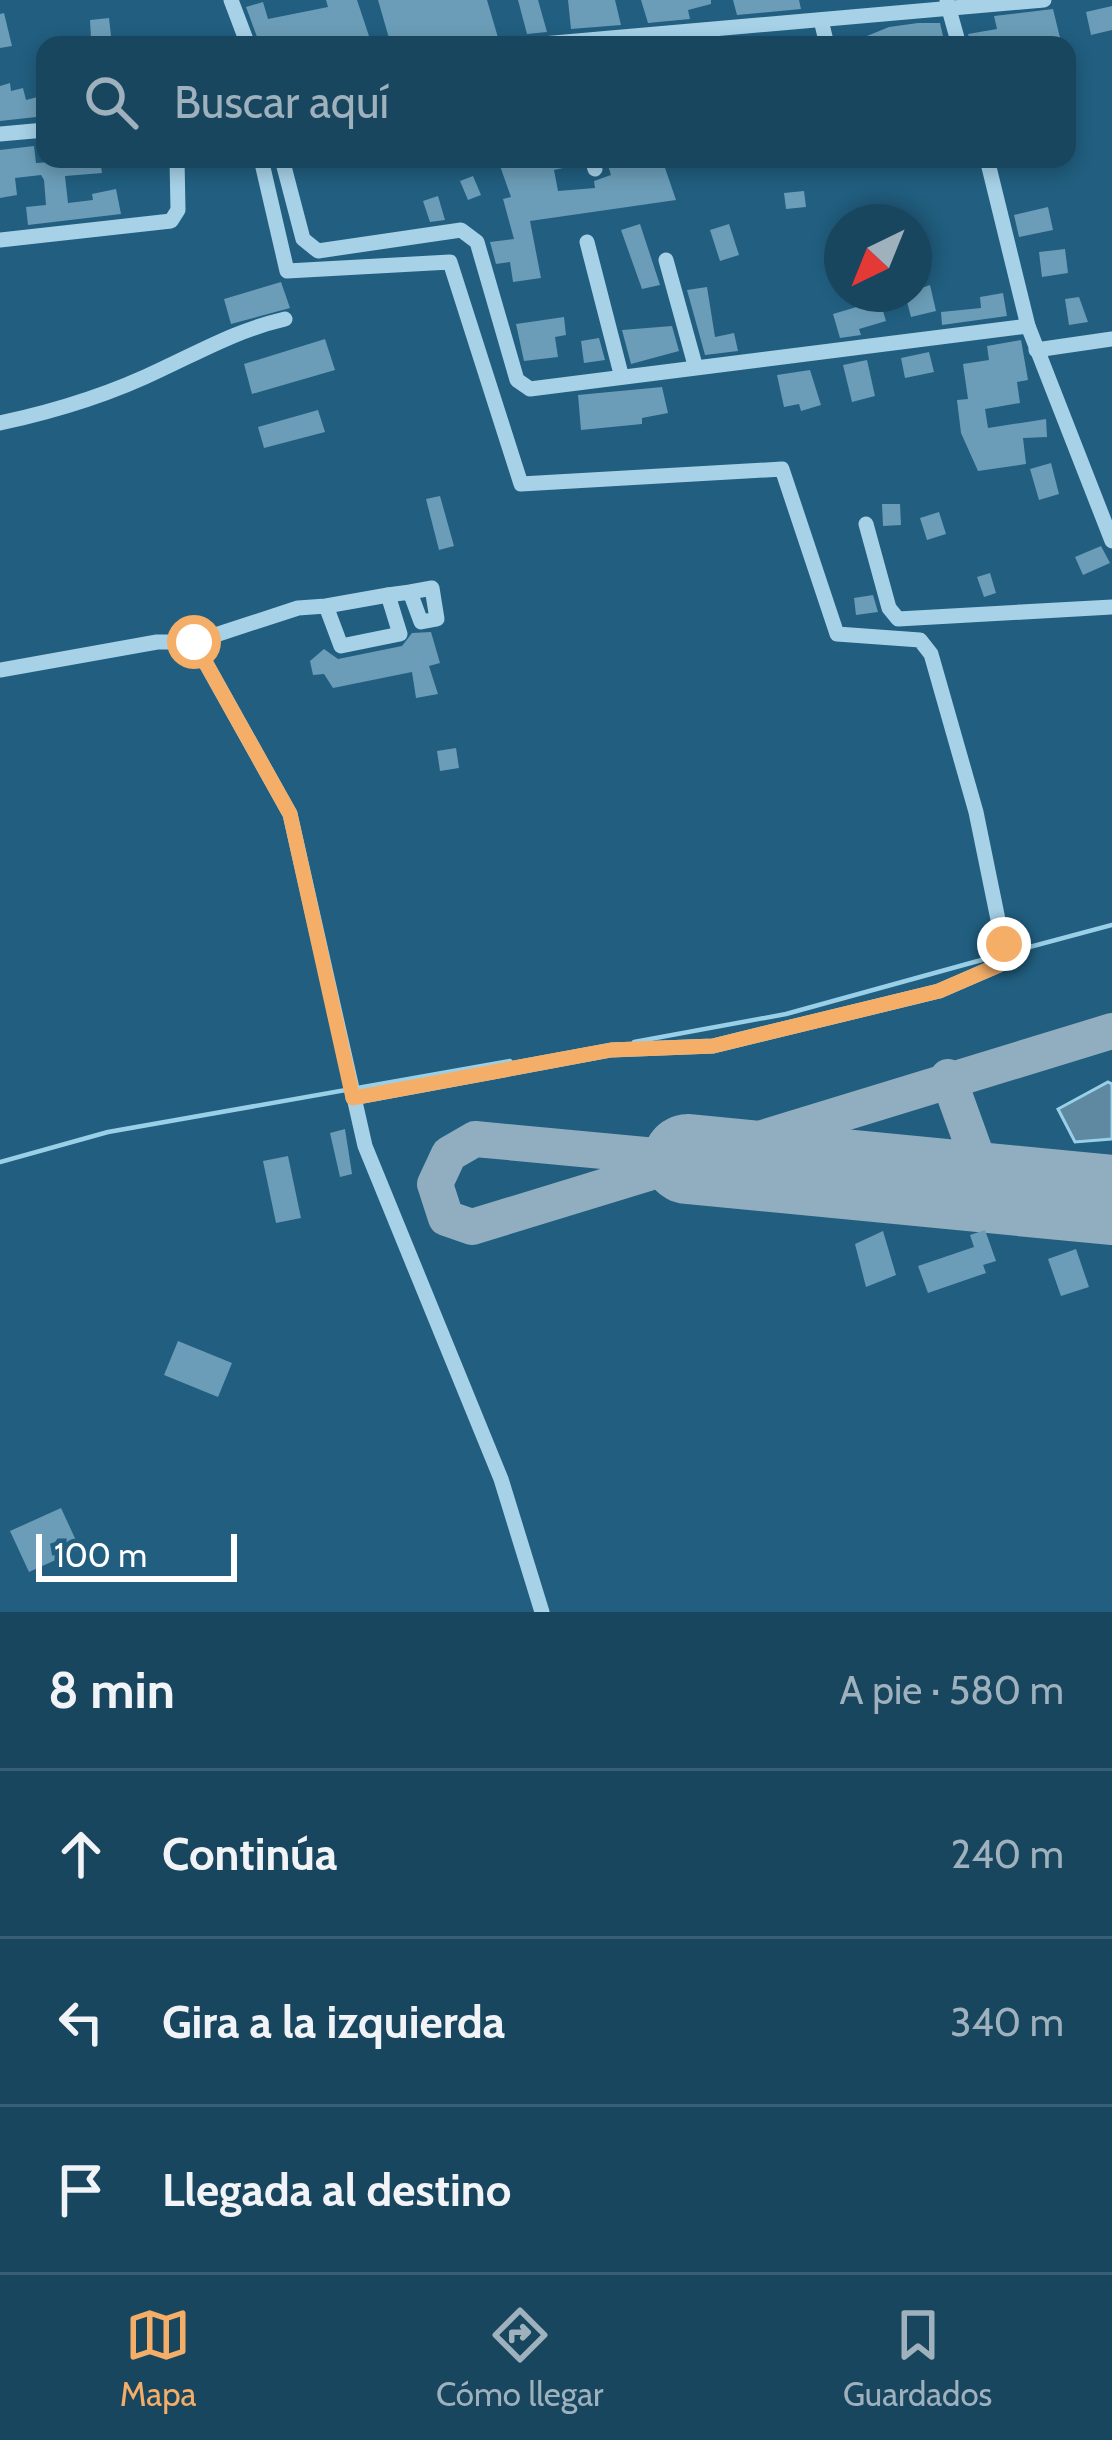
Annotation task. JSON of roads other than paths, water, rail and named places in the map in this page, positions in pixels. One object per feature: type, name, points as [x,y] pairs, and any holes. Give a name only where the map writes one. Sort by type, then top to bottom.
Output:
[{"type":"street","points":[[231,0],[245,36]]},
{"type":"street","points":[[705,36],[949,5],[1044,0]]},
{"type":"street","points":[[949,5],[957,36]]},
{"type":"street","points":[[821,20],[825,36]]},
{"type":"street","points":[[0,134],[36,131]]},
{"type":"street","points":[[0,240],[171,221],[178,211],[177,168]]},
{"type":"street","points":[[263,168],[287,271],[450,262],[521,484],[782,469],[836,634],[920,640],[931,654],[976,812],[1004,944],[999,965],[939,991],[713,1046],[611,1050],[352,1092]]},
{"type":"street","points":[[284,168],[303,239],[318,251],[460,230],[470,234],[478,242],[522,387],[1028,326]]},
{"type":"street","points":[[989,168],[1028,326],[1112,541]]},
{"type":"street","points":[[586,242],[621,374]]},
{"type":"street","points":[[666,260],[695,365]]},
{"type":"street","points":[[0,422],[76,404],[162,370],[234,331],[285,319]]},
{"type":"street","points":[[1036,350],[1112,338]]},
{"type":"street","points":[[866,524],[889,608],[898,619],[1112,607]]},
{"type":"street","points":[[0,670],[157,641],[194,642],[298,608],[410,592]]},
{"type":"street","points":[[326,606],[341,646],[366,643],[400,634],[388,595]]},
{"type":"street","points":[[194,642],[290,814],[365,1146],[501,1480],[542,1612]]},
{"type":"water","points":[[1112,1084],[1112,1139],[1075,1142],[1058,1109]]},
{"type":"waterway","points":[[1007,953],[1112,925]]},
{"type":"waterway","points":[[634,1042],[786,1014],[996,956]]},
{"type":"waterway","points":[[0,1162],[108,1132],[510,1061]]}]
